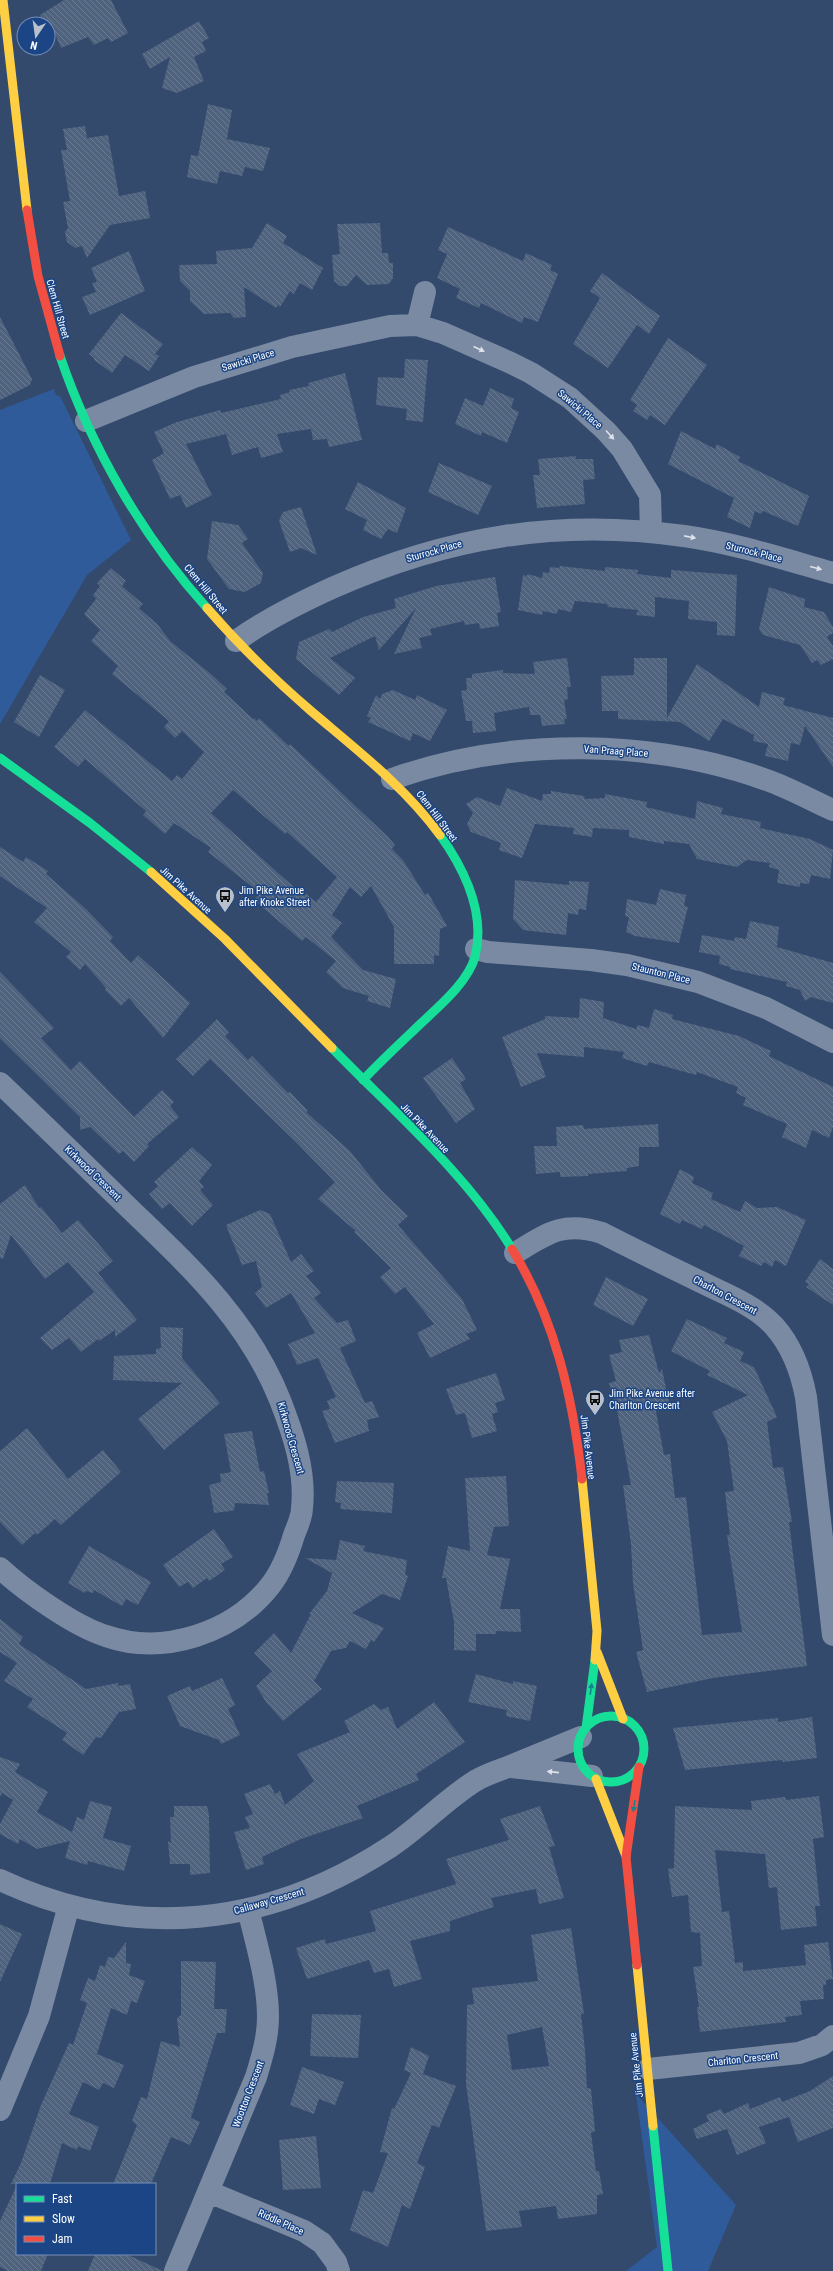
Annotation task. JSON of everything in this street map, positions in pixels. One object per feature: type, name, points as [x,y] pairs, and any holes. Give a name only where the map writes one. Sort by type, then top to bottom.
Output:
[{"type":"street","name":"Clem Hill Street","points":[[2,0],[25,201],[38,277],[59,351],[86,421],[101,452],[152,539],[192,592],[236,641],[261,665],[392,779],[410,798],[443,840],[471,888],[478,911],[479,937],[472,962],[460,984],[363,1080]]},
{"type":"street","points":[[418,325],[425,292]]},
{"type":"street","name":"Sawicki Place","points":[[86,421],[194,377],[292,347],[390,326],[418,325],[443,333],[531,373],[570,398],[606,431],[622,449],[650,495],[651,532]]},
{"type":"street","name":"Sturrock Place","points":[[236,641],[251,630],[309,599],[376,569],[444,547],[478,539],[548,530],[582,529],[651,532],[685,536],[753,550],[833,573]]},
{"type":"street","name":"Van Praag Place","points":[[392,779],[415,771],[477,758],[532,750],[602,748],[671,756],[705,762],[772,782],[833,810]]},
{"type":"street","name":"Jim Pike Avenue","points":[[0,758],[87,820],[176,894],[260,974],[460,1180],[484,1208],[515,1253],[540,1301],[559,1353],[567,1381],[578,1447],[596,1631],[596,1650],[584,1732]]},
{"type":"street","name":"Staunton Place","points":[[476,950],[591,960],[627,965],[698,982],[766,1008],[833,1042]]},
{"type":"street","name":"Kirkwood Crescent","points":[[0,1083],[192,1269],[227,1307],[242,1328],[275,1388],[295,1447],[302,1475],[302,1510],[290,1548],[271,1585],[228,1623],[186,1639],[152,1643],[107,1637],[78,1624],[0,1568]]},
{"type":"street","name":"Charlton Crescent","points":[[515,1253],[544,1236],[564,1228],[583,1227],[602,1233],[739,1301],[763,1316],[774,1326],[792,1351],[803,1381],[833,1635]]},
{"type":"street","name":"Jim Pike Avenue","points":[[596,1650],[623,1718]]},
{"type":"street","points":[[603,1717],[623,1718],[632,1723],[643,1739],[644,1748],[639,1767],[625,1780],[606,1782],[594,1777],[581,1762],[579,1746],[584,1732],[594,1722],[603,1717]]},
{"type":"street","name":"Callaway Crescent","points":[[0,1880],[69,1905],[91,1911],[135,1918],[157,1919],[203,1917],[248,1909],[297,1895],[345,1874],[391,1846],[476,1780],[584,1732]]},
{"type":"street","name":"Callaway Crescent","points":[[507,1767],[594,1777]]},
{"type":"street","name":"Jim Pike Avenue","points":[[639,1767],[626,1857],[668,2271]]},
{"type":"street","name":"Jim Pike Avenue","points":[[594,1777],[626,1857]]},
{"type":"street","points":[[0,2110],[39,2016],[69,1905]]},
{"type":"street","name":"Wootton Crescent","points":[[175,2271],[256,2077],[265,2047],[268,2017],[265,1987],[248,1909]]},
{"type":"street","name":"Charlton Crescent","points":[[648,2069],[799,2053],[822,2045],[833,2036]]},
{"type":"street","name":"Riddle Place","points":[[209,2192],[304,2231],[322,2243],[336,2262],[339,2271]]},
{"type":"shaded area","points":[[54,389],[56,395],[60,396],[131,540],[87,575],[0,724],[0,410]]},
{"type":"shaded area","points":[[636,2094],[736,2205],[708,2271],[626,2271],[657,2247]]},
{"type":"building","points":[[64,0],[111,0],[128,33],[111,42],[108,38],[94,45],[88,37],[61,48],[56,36],[56,16],[40,15]]},
{"type":"building","points":[[199,21],[209,38],[202,42],[206,51],[194,57],[204,81],[177,93],[162,88],[170,57],[150,69],[142,54]]},
{"type":"building","points":[[208,104],[232,110],[227,139],[270,148],[263,171],[245,167],[242,176],[220,171],[217,184],[187,177],[191,155],[198,156]]},
{"type":"building","points":[[85,126],[87,138],[108,135],[119,196],[145,191],[150,218],[110,225],[87,258],[82,246],[75,248],[67,242],[65,232],[68,228],[63,202],[70,201],[61,150],[67,150],[63,129]]},
{"type":"building","points":[[267,223],[287,236],[283,243],[323,268],[312,290],[300,283],[294,294],[290,291],[280,307],[278,305],[276,308],[244,287],[246,317],[234,318],[230,313],[204,314],[190,301],[190,291],[180,281],[179,265],[217,264],[216,251],[252,248]]},
{"type":"building","points":[[380,223],[382,253],[388,253],[389,263],[393,263],[393,278],[389,284],[367,285],[356,275],[347,286],[340,286],[334,281],[332,255],[340,254],[337,224]]},
{"type":"building","points":[[448,227],[523,261],[526,253],[552,265],[550,270],[558,274],[538,322],[524,317],[522,323],[481,303],[479,308],[456,298],[460,289],[437,278],[447,254],[438,250]]},
{"type":"building","points":[[129,251],[145,291],[90,315],[82,297],[96,292],[92,283],[97,282],[91,268]]},
{"type":"building","points":[[602,273],[660,316],[649,334],[637,325],[608,368],[573,344],[600,298],[590,291]]},
{"type":"building","points":[[121,313],[163,344],[155,354],[159,356],[149,371],[125,355],[112,373],[94,360],[94,358],[89,354]]},
{"type":"building","points":[[0,317],[32,379],[30,385],[0,400]]},
{"type":"building","points":[[668,338],[707,365],[665,425],[650,415],[647,420],[633,411],[637,405],[630,400]]},
{"type":"building","points":[[405,359],[428,360],[423,422],[406,420],[407,409],[376,405],[378,377],[404,378]]},
{"type":"building","points":[[345,373],[362,440],[329,447],[327,439],[313,440],[311,429],[277,434],[283,452],[261,458],[258,447],[232,455],[226,434],[186,444],[212,495],[186,508],[180,495],[170,499],[152,460],[164,453],[154,432],[177,422],[220,410],[221,413],[281,399],[280,395],[290,392],[289,390],[309,386],[308,383]]},
{"type":"building","points":[[490,388],[514,399],[511,408],[519,412],[507,443],[482,432],[481,436],[455,424],[465,398],[483,406]]},
{"type":"building","points":[[681,431],[715,449],[717,444],[740,457],[738,461],[809,496],[798,526],[763,511],[761,514],[755,511],[750,528],[727,517],[734,498],[668,464]]},
{"type":"building","points":[[576,456],[576,459],[593,459],[595,479],[583,480],[585,504],[537,508],[533,475],[540,475],[538,459]]},
{"type":"building","points":[[439,463],[492,486],[478,515],[428,492]]},
{"type":"building","points":[[358,482],[406,508],[397,533],[388,529],[381,539],[363,530],[367,520],[345,509]]},
{"type":"building","points":[[301,507],[317,555],[301,548],[290,552],[279,521],[283,512]]},
{"type":"building","points":[[212,521],[238,525],[248,539],[242,543],[263,573],[261,583],[245,592],[229,589],[207,559]]},
{"type":"building","points":[[560,566],[605,571],[605,567],[638,570],[637,574],[671,578],[671,570],[737,575],[735,636],[717,635],[717,622],[688,619],[689,601],[655,597],[655,617],[636,615],[638,610],[608,607],[607,604],[575,601],[571,612],[558,609],[557,614],[543,611],[542,615],[518,610],[523,575],[527,576],[528,574],[542,578],[543,572],[549,573],[550,567],[559,568]]},
{"type":"building","points":[[111,568],[126,581],[122,586],[143,604],[139,608],[158,625],[170,641],[227,689],[224,692],[253,719],[254,718],[257,721],[259,718],[289,746],[290,744],[395,845],[392,849],[403,860],[425,895],[428,893],[447,926],[440,929],[439,956],[434,955],[434,964],[394,964],[394,927],[371,886],[361,897],[350,887],[332,915],[342,923],[331,937],[363,970],[396,979],[390,1008],[367,1001],[369,996],[343,988],[326,972],[336,961],[306,937],[302,941],[254,900],[260,893],[208,852],[211,848],[174,823],[165,834],[143,815],[146,811],[85,759],[78,767],[54,747],[85,710],[172,781],[177,775],[182,779],[204,752],[182,731],[175,738],[164,727],[169,721],[112,674],[118,666],[91,641],[100,630],[84,614],[96,599],[93,595],[100,586],[97,583]],"holes":[[[233,790],[285,834],[287,832],[337,877],[316,902],[306,894],[304,896],[211,813]]]},
{"type":"building","points":[[495,577],[501,612],[497,613],[499,626],[480,629],[479,623],[465,625],[464,621],[430,629],[432,635],[419,638],[422,648],[394,654],[416,608],[379,650],[375,636],[330,658],[355,678],[339,695],[296,659],[299,642],[329,629],[332,632],[363,617],[396,608],[394,599],[436,586]]},
{"type":"building","points":[[769,587],[805,599],[804,607],[824,612],[833,627],[833,633],[827,637],[833,646],[833,659],[821,665],[817,660],[812,663],[800,645],[763,635],[759,629]]},
{"type":"building","points":[[567,658],[571,687],[567,687],[568,699],[564,700],[567,719],[564,719],[565,724],[542,726],[540,715],[530,715],[529,707],[494,713],[496,731],[473,733],[472,721],[466,721],[461,691],[467,690],[466,678],[472,678],[472,674],[503,670],[503,673],[535,674],[533,662]]},
{"type":"building","points":[[634,658],[667,658],[667,718],[697,664],[759,707],[762,692],[785,698],[783,705],[833,718],[833,767],[805,726],[800,745],[791,743],[788,761],[765,756],[768,744],[753,741],[754,735],[723,719],[709,741],[680,722],[618,719],[618,711],[602,711],[601,676],[634,675]]},
{"type":"building","points":[[40,675],[65,690],[39,737],[14,722]]},
{"type":"building","points":[[393,690],[415,700],[417,695],[447,710],[430,741],[413,733],[410,741],[368,722],[371,718],[367,716],[376,695],[380,699],[382,694]]},
{"type":"building","points":[[507,788],[542,801],[543,794],[551,794],[551,791],[584,796],[585,799],[605,798],[605,794],[647,802],[646,807],[695,819],[697,801],[723,808],[721,814],[761,822],[760,828],[810,839],[833,850],[830,879],[811,875],[809,884],[800,883],[800,887],[777,883],[779,870],[769,867],[770,863],[747,860],[737,867],[697,859],[689,844],[664,841],[664,844],[629,837],[629,830],[593,828],[592,837],[573,834],[574,828],[535,824],[522,858],[499,850],[501,843],[471,832],[467,824],[473,813],[466,804],[477,797],[500,806]]},
{"type":"building","points":[[0,847],[23,862],[26,857],[48,871],[46,874],[87,910],[113,937],[110,941],[131,963],[138,955],[190,1003],[163,1038],[129,998],[121,1006],[105,990],[106,988],[85,964],[80,970],[66,957],[71,952],[34,922],[47,908],[0,876]]},
{"type":"building","points":[[515,880],[569,885],[569,881],[589,882],[586,910],[579,909],[578,915],[568,913],[566,935],[523,930],[513,919]]},
{"type":"building","points":[[660,889],[686,895],[684,906],[688,907],[679,943],[635,936],[626,932],[629,917],[625,916],[627,899],[656,905]]},
{"type":"building","points":[[750,921],[779,927],[777,947],[833,963],[833,1003],[811,997],[805,1001],[800,990],[786,986],[787,982],[730,969],[730,967],[719,964],[720,956],[699,952],[702,935],[734,941],[735,937],[746,939]]},
{"type":"building","points":[[0,972],[54,1028],[41,1038],[71,1070],[80,1061],[134,1117],[162,1090],[174,1102],[170,1106],[179,1117],[147,1144],[149,1146],[134,1162],[123,1151],[119,1154],[90,1127],[80,1130],[80,1117],[0,1038]]},
{"type":"building","points":[[580,998],[604,1002],[603,1018],[636,1029],[638,1025],[649,1028],[654,1009],[673,1015],[672,1019],[739,1036],[771,1051],[769,1056],[833,1087],[833,1127],[829,1138],[812,1130],[806,1148],[782,1137],[787,1124],[743,1105],[746,1098],[736,1093],[738,1087],[697,1072],[696,1075],[649,1062],[647,1066],[622,1058],[624,1052],[584,1047],[584,1057],[537,1053],[546,1077],[521,1087],[502,1037],[545,1019],[545,1016],[579,1018]]},
{"type":"building","points":[[217,1019],[229,1033],[225,1036],[248,1060],[252,1056],[288,1093],[290,1092],[308,1111],[306,1112],[350,1151],[382,1191],[408,1216],[398,1225],[462,1299],[477,1330],[466,1334],[470,1339],[430,1358],[417,1333],[434,1324],[405,1287],[395,1294],[380,1277],[391,1268],[354,1232],[356,1231],[318,1199],[335,1182],[210,1059],[193,1076],[176,1059]]},
{"type":"building","points":[[452,1058],[466,1079],[460,1083],[475,1109],[456,1123],[423,1078]]},
{"type":"building","points":[[658,1124],[659,1147],[639,1147],[639,1166],[627,1168],[627,1171],[588,1174],[588,1176],[560,1177],[560,1172],[536,1174],[534,1146],[557,1146],[556,1127],[583,1125],[584,1129]]},
{"type":"building","points":[[192,1147],[212,1165],[199,1181],[204,1187],[200,1190],[213,1205],[192,1226],[170,1203],[162,1209],[149,1194],[158,1186],[154,1182]]},
{"type":"building","points":[[680,1169],[694,1177],[692,1183],[713,1193],[711,1199],[740,1212],[745,1201],[757,1208],[777,1207],[806,1220],[786,1266],[775,1260],[772,1267],[764,1262],[761,1266],[739,1256],[744,1246],[704,1225],[702,1229],[682,1220],[680,1224],[660,1214]]},
{"type":"building","points":[[25,1185],[39,1208],[41,1207],[62,1233],[78,1220],[113,1261],[98,1273],[137,1320],[115,1337],[115,1330],[99,1341],[98,1339],[81,1352],[69,1338],[52,1350],[40,1338],[94,1292],[68,1262],[45,1279],[11,1235],[3,1259],[0,1258],[0,1204]]},
{"type":"building","points":[[260,1210],[270,1214],[291,1262],[301,1254],[314,1271],[306,1276],[321,1293],[314,1298],[337,1323],[348,1320],[356,1341],[340,1348],[365,1403],[372,1401],[379,1417],[367,1420],[369,1431],[335,1443],[322,1411],[330,1409],[327,1401],[336,1397],[318,1358],[297,1365],[288,1344],[315,1333],[291,1293],[266,1308],[255,1293],[262,1287],[256,1261],[242,1265],[226,1225]]},
{"type":"building","points":[[820,1259],[833,1269],[833,1305],[806,1287],[809,1284],[805,1282]]},
{"type":"building","points":[[606,1277],[648,1299],[633,1326],[593,1305]]},
{"type":"building","points":[[687,1319],[727,1338],[724,1343],[744,1352],[740,1361],[754,1367],[777,1417],[767,1422],[773,1468],[783,1467],[792,1522],[789,1522],[807,1666],[713,1678],[647,1692],[636,1652],[643,1650],[633,1583],[631,1544],[623,1485],[631,1485],[617,1410],[609,1383],[616,1381],[609,1355],[622,1352],[619,1340],[649,1335],[659,1373],[662,1369],[669,1403],[655,1406],[664,1455],[670,1454],[675,1498],[686,1497],[702,1635],[742,1632],[727,1535],[730,1535],[725,1492],[734,1491],[727,1441],[712,1412],[748,1395],[707,1375],[710,1371],[671,1351]]},
{"type":"building","points":[[160,1327],[183,1328],[182,1358],[220,1403],[164,1450],[138,1419],[182,1383],[113,1380],[114,1356],[156,1354],[156,1349],[161,1348]]},
{"type":"building","points":[[496,1373],[505,1400],[495,1403],[498,1412],[492,1414],[497,1431],[472,1438],[465,1413],[456,1415],[446,1389]]},
{"type":"building","points":[[27,1428],[68,1479],[103,1450],[121,1472],[61,1525],[55,1519],[37,1535],[35,1533],[22,1545],[0,1522],[0,1451]]},
{"type":"building","points":[[252,1431],[260,1472],[264,1471],[269,1493],[267,1493],[269,1505],[235,1503],[234,1510],[214,1513],[209,1485],[221,1482],[220,1474],[231,1472],[224,1434]]},
{"type":"building","points":[[506,1476],[509,1526],[494,1527],[487,1555],[510,1559],[500,1609],[520,1609],[521,1632],[496,1631],[496,1634],[476,1634],[476,1651],[454,1650],[454,1622],[446,1578],[442,1578],[448,1546],[470,1551],[465,1478]]},
{"type":"building","points":[[337,1481],[394,1483],[392,1513],[340,1509],[341,1503],[335,1502]]},
{"type":"building","points":[[214,1529],[233,1557],[221,1564],[225,1570],[209,1581],[207,1578],[193,1588],[188,1582],[179,1587],[163,1565]]},
{"type":"building","points":[[340,1540],[365,1546],[363,1551],[407,1560],[405,1575],[408,1576],[400,1600],[382,1594],[352,1613],[384,1628],[374,1642],[371,1640],[366,1649],[350,1641],[346,1648],[331,1651],[314,1681],[322,1689],[283,1721],[266,1702],[256,1686],[272,1671],[254,1653],[274,1633],[291,1653],[311,1614],[309,1614],[327,1591],[332,1573],[305,1558],[336,1560]]},
{"type":"building","points":[[89,1546],[151,1582],[138,1605],[126,1599],[122,1606],[94,1590],[93,1593],[86,1591],[84,1593],[68,1583]]},
{"type":"building","points":[[0,1619],[23,1637],[19,1644],[86,1689],[118,1683],[118,1686],[130,1684],[136,1709],[119,1712],[101,1738],[96,1737],[83,1755],[62,1740],[67,1733],[27,1707],[33,1699],[4,1681],[17,1663],[0,1652]]},
{"type":"building","points":[[476,1674],[513,1684],[513,1681],[537,1686],[530,1721],[506,1716],[507,1710],[468,1702]]},
{"type":"building","points":[[222,1678],[235,1705],[228,1709],[240,1735],[221,1744],[219,1740],[180,1726],[167,1696],[190,1686],[192,1691]]},
{"type":"building","points":[[434,1702],[465,1742],[416,1774],[419,1780],[357,1806],[363,1818],[301,1839],[262,1857],[264,1864],[246,1870],[234,1832],[250,1828],[245,1817],[253,1814],[244,1794],[270,1784],[275,1794],[280,1791],[285,1805],[314,1781],[297,1754],[350,1732],[344,1721],[374,1704],[381,1710],[388,1707],[397,1729]]},
{"type":"building","points":[[812,1717],[817,1758],[685,1770],[673,1728],[778,1718],[778,1722]]},
{"type":"building","points":[[0,1757],[20,1764],[15,1772],[48,1792],[37,1812],[72,1832],[77,1817],[84,1820],[90,1801],[112,1807],[103,1838],[131,1846],[124,1871],[88,1861],[87,1865],[65,1858],[70,1841],[37,1849],[20,1839],[18,1844],[0,1834],[0,1824],[13,1800],[2,1793],[0,1797]]},
{"type":"building","points":[[819,1796],[824,1837],[813,1839],[820,1906],[815,1906],[817,1926],[781,1930],[777,1887],[769,1888],[765,1854],[715,1850],[722,1912],[729,1911],[735,1963],[743,1962],[743,1971],[806,1965],[804,1945],[828,1942],[833,1979],[826,1980],[826,1985],[823,1985],[824,1999],[800,2001],[802,2015],[785,2017],[786,2022],[700,2032],[697,2007],[699,2007],[693,1967],[702,1966],[700,1933],[691,1932],[688,1895],[672,1897],[668,1869],[674,1868],[675,1806],[752,1810],[751,1801],[785,1797],[786,1800]]},
{"type":"building","points":[[174,1806],[207,1806],[209,1815],[210,1873],[190,1875],[190,1864],[170,1864],[168,1841],[171,1843],[170,1817],[174,1817]]},
{"type":"building","points":[[540,1806],[555,1846],[549,1847],[564,1898],[539,1904],[536,1889],[491,1898],[494,1907],[450,1921],[450,1931],[410,1941],[422,1979],[394,1987],[389,1969],[374,1973],[369,1960],[307,1979],[296,1948],[325,1939],[326,1944],[376,1931],[370,1911],[456,1884],[446,1859],[509,1840],[500,1819]]},
{"type":"building","points":[[0,1924],[22,1934],[0,1982]]},
{"type":"building","points":[[571,1928],[584,2014],[581,2014],[587,2088],[591,2089],[595,2131],[591,2133],[596,2171],[599,2171],[603,2194],[597,2195],[597,2214],[558,2219],[556,2206],[519,2211],[522,2227],[486,2231],[466,2084],[467,2005],[474,2004],[472,1988],[538,1981],[531,1935]],"holes":[[[542,2027],[549,2066],[512,2070],[507,2035]]]},
{"type":"building","points":[[126,1942],[126,1963],[131,1964],[129,1975],[145,1981],[137,2003],[131,2001],[127,2015],[111,2008],[97,2054],[124,2065],[114,2088],[103,2083],[99,2090],[83,2082],[69,2114],[99,2127],[90,2151],[78,2146],[77,2150],[62,2143],[50,2183],[11,2184],[21,2163],[41,2105],[69,2043],[73,2045],[87,2003],[80,2000],[88,1978],[95,1981],[100,1965],[105,1967],[108,1957],[114,1958]]},
{"type":"building","points":[[181,1961],[216,1962],[214,2009],[227,2009],[225,2033],[217,2033],[191,2118],[200,2122],[190,2145],[171,2137],[151,2183],[113,2183],[137,2125],[132,2121],[141,2097],[147,2099],[161,2041],[180,2047],[177,2018],[181,2015]]},
{"type":"building","points":[[312,2014],[361,2015],[358,2058],[310,2056]]},
{"type":"building","points":[[411,2047],[429,2056],[423,2074],[456,2086],[439,2128],[432,2125],[417,2163],[425,2167],[410,2209],[402,2205],[388,2247],[350,2230],[363,2190],[373,2193],[388,2153],[380,2152],[392,2108],[394,2109],[411,2073],[404,2070]]},
{"type":"building","points":[[302,2067],[344,2082],[335,2105],[319,2099],[314,2114],[290,2105]]},
{"type":"building","points":[[833,2076],[833,2128],[798,2142],[789,2117],[759,2127],[766,2143],[737,2155],[727,2129],[697,2139],[693,2129],[709,2121],[706,2115],[721,2109],[724,2114],[748,2103],[750,2109],[780,2097],[782,2102],[810,2091]]},
{"type":"building","points":[[316,2136],[321,2188],[283,2190],[279,2140]]},
{"type":"building","points":[[16,2187],[16,2255],[48,2255],[41,2271],[8,2271],[0,2267],[0,2221]]},
{"type":"building","points":[[95,2255],[128,2255],[163,2271],[88,2271]]},
{"type":"traffic: fast","points":[[60,356],[87,424],[121,489],[140,521],[161,551],[207,608]]},
{"type":"traffic: fast","points":[[0,758],[90,823],[151,872]]},
{"type":"traffic: fast","points":[[363,1080],[448,997],[465,978],[475,957],[478,941],[478,924],[471,893],[458,863],[440,835]]},
{"type":"traffic: fast","points":[[332,1048],[451,1169],[494,1221],[512,1249]]},
{"type":"traffic: fast","points":[[586,1728],[595,1660]]},
{"type":"traffic: fast","points":[[611,1716],[624,1719],[634,1726],[641,1736],[644,1749],[641,1762],[634,1772],[624,1779],[611,1782],[598,1779],[588,1772],[581,1762],[578,1749],[581,1736],[588,1726],[598,1719],[611,1716]]},
{"type":"traffic: fast","points":[[653,2126],[668,2271]]},
{"type":"traffic: slow","points":[[3,0],[27,210]]},
{"type":"traffic: slow","points":[[207,608],[270,674],[297,699],[363,754],[411,800],[440,835]]},
{"type":"traffic: slow","points":[[151,872],[225,939],[332,1048]]},
{"type":"traffic: slow","points":[[582,1479],[597,1631],[595,1660]]},
{"type":"traffic: slow","points":[[597,1652],[623,1719]]},
{"type":"traffic: slow","points":[[596,1779],[626,1856]]},
{"type":"traffic: slow","points":[[637,1965],[653,2126]]},
{"type":"traffic: jam","points":[[27,210],[38,276],[60,356]]},
{"type":"traffic: jam","points":[[512,1249],[540,1303],[560,1360],[573,1419],[582,1479]]},
{"type":"traffic: jam","points":[[637,1965],[626,1857],[639,1767]]},
{"type":"place","name":"Jim Pike Avenue after Knoke Street","points":[[225,913]]},
{"type":"place","name":"Jim Pike Avenue after Charlton Crescent","points":[[595,1416]]}]
